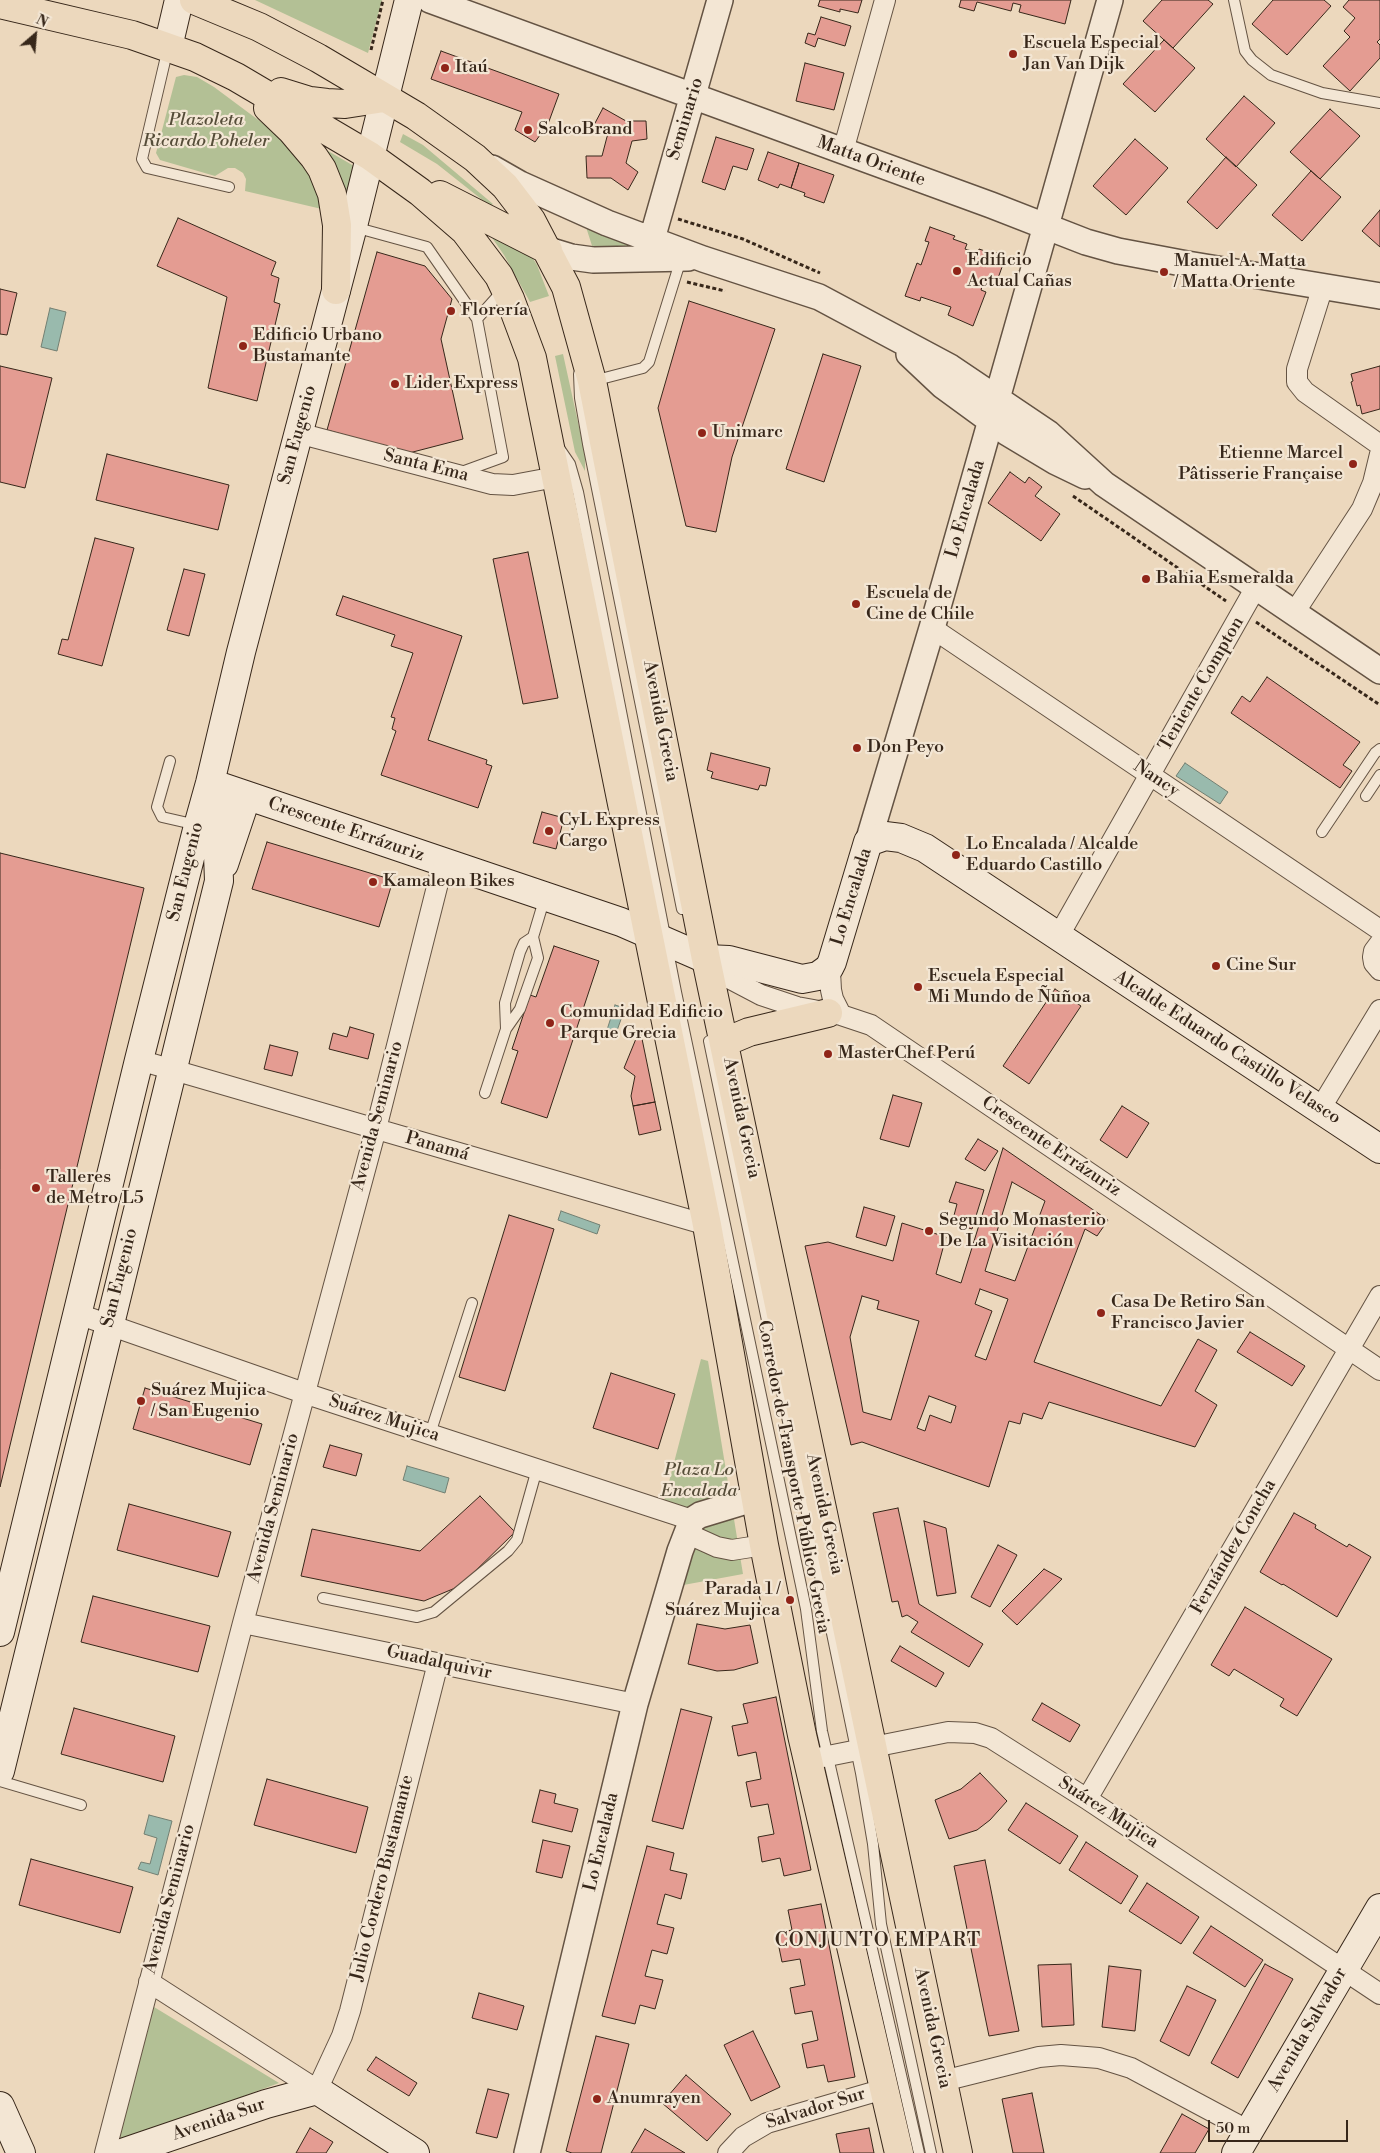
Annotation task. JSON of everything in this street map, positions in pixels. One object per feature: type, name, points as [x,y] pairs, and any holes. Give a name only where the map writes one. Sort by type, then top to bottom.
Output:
[{"type":"main road","points":[[168,47],[178,0]]},
{"type":"main road","name":"Avenida Grecia","points":[[194,0],[266,30],[437,130],[475,158],[492,172],[531,220],[566,287],[592,381],[682,949],[707,1225],[764,1545],[818,1758],[884,2089],[899,2153]]},
{"type":"main road","name":"San Eugenio","points":[[0,1632],[139,1060],[210,783],[241,652],[353,226],[380,162],[384,98],[409,0]]},
{"type":"main road","points":[[0,4],[132,35],[195,56],[236,77],[380,162],[495,225],[548,250]]},
{"type":"main road","points":[[236,77],[310,101],[327,104],[345,104],[384,98]]},
{"type":"main road","points":[[236,77],[292,131],[322,169],[332,194],[338,225],[336,290]]},
{"type":"main road","name":"Avenida Grecia","points":[[380,162],[447,214],[465,231],[499,276],[532,358],[556,477],[682,949],[716,1036],[864,1748],[943,2081],[958,2153]]},
{"type":"main road","name":"San Eugenio","points":[[0,1771],[219,881],[216,801],[210,783]]},
{"type":"main road","name":"Crescente Errázuriz","points":[[210,783],[545,897],[682,949],[736,961],[791,977],[802,978],[818,976],[829,968],[832,962]]},
{"type":"main road","points":[[219,881],[243,807],[247,800],[252,798]]},
{"type":"main road","name":"Alcalde Eduardo Castillo Velasco","points":[[868,842],[876,838],[892,836],[914,842],[1380,1149]]},
{"type":"main road","name":"Lo Encalada","points":[[832,962],[868,842]]},
{"type":"main road","points":[[716,1036],[749,1032],[834,1014]]},
{"type":"main road","points":[[28,1516],[60,1524]]},
{"type":"main road","name":"Avenida Salvador","points":[[1242,2142],[1380,1908]]},
{"type":"main road","points":[[317,2090],[415,2153]]},
{"type":"main road","name":"Avenida Sur","points":[[122,2153],[277,2100],[317,2090]]},
{"type":"main road","points":[[0,2106],[21,2153]]},
{"type":"street","name":"Matta Oriente","points":[[430,0],[1086,242],[1118,251],[1380,296]]},
{"type":"street","name":"Seminario","points":[[652,238],[720,0]]},
{"type":"street","points":[[843,151],[885,0]]},
{"type":"street","name":"Lo Encalada","points":[[868,842],[932,628],[1110,0]]},
{"type":"street","points":[[475,158],[520,184],[559,202],[607,223],[652,238],[692,258],[820,298],[950,366],[1048,433],[1104,484],[1380,671]]},
{"type":"street","points":[[548,250],[571,257],[593,260],[692,258]]},
{"type":"street","points":[[1323,286],[1298,368],[1298,382],[1306,392],[1380,445]]},
{"type":"street","points":[[886,334],[943,386],[991,421],[1056,462],[1104,484]]},
{"type":"street","name":"Santa Ema","points":[[298,433],[503,485],[534,482],[556,477]]},
{"type":"street","points":[[1294,613],[1362,509],[1373,483],[1380,454]]},
{"type":"street","name":"Teniente Compton","points":[[1058,936],[1256,587]]},
{"type":"street","name":"Nancy","points":[[932,628],[1380,930]]},
{"type":"street","name":"Avenida Seminario","points":[[105,2153],[243,1623],[376,1129],[443,862]]},
{"type":"street","points":[[1380,943],[1376,946],[1373,957],[1374,963],[1380,970]]},
{"type":"street","name":"Crescente Errázuriz","points":[[682,949],[720,974],[761,995],[797,1007],[834,1014],[871,1025],[1380,1370]]},
{"type":"street","name":"Lo Encalada","points":[[832,962],[830,971],[834,1014]]},
{"type":"street","points":[[1320,1109],[1380,1010]]},
{"type":"street","name":"Panamá","points":[[139,1060],[707,1225]]},
{"type":"street","name":"Fernández Concha","points":[[1087,1799],[1380,1296]]},
{"type":"street","name":"Suárez Mujica","points":[[78,1314],[304,1393],[537,1470],[689,1527]]},
{"type":"street","points":[[756,1498],[700,1515],[689,1527],[717,1547],[732,1550],[764,1545]]},
{"type":"street","name":"Lo Encalada","points":[[527,2153],[635,1704],[689,1527]]},
{"type":"street","name":"Guadalquivir","points":[[243,1623],[635,1704]]},
{"type":"street","name":"Julio Cordero Bustamante","points":[[317,2090],[342,2036],[350,2011],[438,1663]]},
{"type":"street","name":"Suárez Mujica","points":[[818,1758],[948,1732],[975,1733],[1002,1744],[1380,1994]]},
{"type":"street","points":[[148,1982],[317,2090]]},
{"type":"street","points":[[943,2081],[1039,2057],[1061,2055],[1099,2058],[1131,2068],[1242,2142]]},
{"type":"street","name":"Salvador Sur","points":[[728,2153],[743,2137],[767,2122],[884,2089]]},
{"type":"lane","points":[[1234,0],[1245,51],[1252,60],[1271,75],[1322,93],[1380,103]]},
{"type":"lane","points":[[168,47],[142,159],[147,168],[229,187]]},
{"type":"lane","points":[[353,226],[427,247],[477,319],[503,457],[457,474]]},
{"type":"lane","points":[[592,381],[643,368],[650,362],[692,258]]},
{"type":"lane","points":[[477,319],[505,288]]},
{"type":"lane","points":[[576,320],[580,398],[583,416],[684,918]]},
{"type":"lane","name":"Corredor de Transporte Público Grecia","points":[[546,431],[570,464],[578,492],[682,949],[806,1609],[822,1731],[818,1758],[919,2153]]},
{"type":"lane","points":[[1322,832],[1375,753],[1380,749]]},
{"type":"lane","points":[[170,761],[157,808],[162,817],[198,826]]},
{"type":"lane","points":[[1366,796],[1380,775]]},
{"type":"lane","points":[[506,1029],[505,1003],[517,961],[522,946],[533,937],[545,897]]},
{"type":"lane","points":[[485,1093],[506,1029],[520,1009],[538,958],[533,937]]},
{"type":"lane","points":[[430,1434],[472,1303]]},
{"type":"lane","points":[[323,1598],[417,1617],[434,1612],[508,1551],[517,1540],[537,1470]]},
{"type":"lane","points":[[864,1748],[881,1924],[931,2153]]},
{"type":"lane","points":[[0,1781],[81,1805]]},
{"type":"path","points":[[370,53],[383,0]]},
{"type":"green space","points":[[255,0],[382,0],[368,53]]},
{"type":"green space","name":"Plazoleta Ricardo Poheler","points":[[184,75],[197,77],[214,87],[292,145],[306,159],[326,210],[245,191],[246,179],[243,173],[235,168],[228,168],[215,176],[160,160],[156,153],[176,77]]},
{"type":"green space","points":[[403,134],[423,145],[493,204],[490,206],[437,164],[400,142]]},
{"type":"green space","points":[[316,144],[354,166],[344,209]]},
{"type":"green space","points":[[586,227],[640,246],[594,252]]},
{"type":"green space","points":[[488,232],[529,252],[537,265],[549,296],[530,302],[504,255]]},
{"type":"green space","points":[[563,354],[585,454],[585,471],[575,452],[555,356]]},
{"type":"green space","name":"Plaza Lo Encalada","points":[[701,1359],[708,1361],[743,1574],[678,1586],[700,1512],[664,1501]]},
{"type":"green space","points":[[154,2007],[279,2083],[118,2143]]},
{"type":"shaded area","points":[[50,308],[66,312],[57,351],[41,347]]},
{"type":"shaded area","points":[[1185,763],[1228,792],[1220,804],[1176,776]]},
{"type":"shaded area","points":[[615,1005],[625,1008],[614,1039],[605,1036]]},
{"type":"shaded area","points":[[561,1211],[600,1225],[597,1234],[558,1220]]},
{"type":"shaded area","points":[[407,1466],[449,1478],[445,1493],[403,1480]]},
{"type":"shaded area","points":[[149,1815],[172,1821],[158,1875],[138,1869],[141,1862],[150,1864],[157,1838],[144,1834]]},
{"type":"building","points":[[820,0],[862,0],[858,13],[840,9],[840,12],[818,6]]},
{"type":"building","points":[[961,0],[1071,0],[1065,24],[1019,12],[1021,5],[1013,3],[1011,11],[977,2],[974,11],[959,7]]},
{"type":"building","points":[[1162,0],[1208,0],[1213,4],[1173,48],[1143,21]]},
{"type":"building","points":[[1273,0],[1324,0],[1331,6],[1287,55],[1252,24]]},
{"type":"building","points":[[1349,0],[1380,0],[1380,39],[1377,42],[1380,45],[1380,58],[1350,91],[1323,66],[1350,37],[1344,31],[1355,18],[1343,7]]},
{"type":"building","points":[[821,17],[851,26],[845,46],[818,38],[815,47],[805,43],[808,33],[815,35]]},
{"type":"building","points":[[1164,40],[1195,68],[1155,112],[1123,84]]},
{"type":"building","points":[[441,51],[559,94],[548,124],[535,142],[515,130],[522,112],[431,79]]},
{"type":"building","points":[[805,63],[844,73],[834,110],[796,101]]},
{"type":"building","points":[[1244,96],[1275,123],[1236,167],[1206,139]]},
{"type":"building","points":[[603,108],[626,121],[646,121],[647,139],[632,141],[626,163],[638,172],[628,190],[611,178],[587,178],[586,156],[602,156],[608,133],[594,125]]},
{"type":"building","points":[[1330,109],[1360,136],[1320,179],[1290,152]]},
{"type":"building","points":[[716,137],[754,149],[747,170],[733,166],[725,190],[702,182]]},
{"type":"building","points":[[1135,139],[1168,168],[1126,215],[1093,186]]},
{"type":"building","points":[[768,152],[799,163],[791,188],[780,184],[778,188],[758,180]]},
{"type":"building","points":[[1226,157],[1257,185],[1217,229],[1187,202]]},
{"type":"building","points":[[799,163],[834,175],[824,203],[804,196],[805,193],[791,188]]},
{"type":"building","points":[[1311,171],[1341,197],[1302,241],[1272,215]]},
{"type":"building","points":[[1380,210],[1380,247],[1362,231]]},
{"type":"building","name":"Edificio Urbano Bustamante","points":[[178,218],[276,262],[271,275],[279,278],[274,302],[280,304],[257,401],[208,388],[227,297],[157,266]]},
{"type":"building","name":"Edificio Actual Cañas","points":[[930,227],[955,236],[953,239],[967,244],[965,249],[978,253],[979,249],[991,253],[991,251],[1006,256],[997,281],[985,277],[981,290],[986,292],[973,326],[948,315],[951,307],[921,297],[920,301],[905,296],[917,263],[921,265],[929,242],[925,241]]},
{"type":"building","name":"Lider Express","points":[[377,252],[425,266],[452,299],[441,339],[463,439],[409,453],[327,430]]},
{"type":"building","points":[[0,289],[17,293],[7,335],[0,334]]},
{"type":"building","name":"Unimarc","points":[[689,301],[775,329],[732,457],[716,532],[686,526],[658,408]]},
{"type":"building","points":[[823,354],[861,366],[824,482],[786,469]]},
{"type":"building","points":[[0,366],[52,378],[25,488],[0,482]]},
{"type":"building","points":[[1380,366],[1380,409],[1362,414],[1360,405],[1357,406],[1351,374]]},
{"type":"building","points":[[107,454],[229,485],[218,530],[96,500]]},
{"type":"building","points":[[1010,472],[1025,483],[1029,477],[1042,487],[1035,496],[1060,514],[1041,541],[988,503]]},
{"type":"building","points":[[95,538],[134,548],[102,666],[58,654],[62,639],[68,640]]},
{"type":"building","points":[[528,552],[558,698],[523,704],[493,559]]},
{"type":"building","points":[[184,569],[205,574],[189,636],[167,630]]},
{"type":"building","points":[[343,596],[462,636],[428,740],[487,760],[486,764],[492,766],[478,808],[381,775],[396,731],[392,729],[395,718],[391,717],[413,653],[391,646],[395,635],[336,615]]},
{"type":"building","points":[[1267,677],[1360,742],[1343,765],[1352,771],[1340,788],[1231,713],[1242,696],[1250,702]]},
{"type":"building","points":[[711,753],[770,768],[766,786],[760,785],[758,790],[711,778],[713,772],[707,770]]},
{"type":"building","name":"CyL Express Cargo","points":[[542,812],[564,818],[556,849],[533,843]]},
{"type":"building","points":[[267,842],[393,880],[379,927],[252,889]]},
{"type":"building","name":"Talleres de Metro L5","points":[[0,853],[144,888],[0,1487]]},
{"type":"building","name":"Comunidad Edificio Parque Grecia","points":[[554,946],[599,961],[547,1118],[501,1103],[518,1051],[512,1049],[530,995],[536,997]]},
{"type":"building","points":[[1055,989],[1081,1006],[1029,1084],[1003,1066]]},
{"type":"building","points":[[350,1027],[374,1034],[368,1059],[329,1049],[333,1033],[347,1037]]},
{"type":"building","points":[[640,1029],[655,1102],[633,1106],[631,1096],[635,1076],[624,1068]]},
{"type":"building","points":[[270,1045],[298,1052],[292,1076],[264,1069]]},
{"type":"building","points":[[893,1095],[922,1103],[909,1147],[880,1139]]},
{"type":"building","points":[[655,1102],[661,1130],[639,1135],[633,1106]]},
{"type":"building","points":[[1122,1106],[1149,1123],[1127,1158],[1100,1140]]},
{"type":"building","points":[[978,1139],[998,1151],[985,1171],[965,1159]]},
{"type":"building","points":[[1003,1148],[1108,1220],[1097,1236],[1085,1229],[1034,1362],[1161,1406],[1198,1339],[1217,1350],[1195,1391],[1217,1405],[1195,1447],[1049,1402],[1042,1419],[1023,1413],[1020,1424],[1009,1421],[989,1487],[862,1442],[851,1445],[805,1246],[828,1242],[893,1261],[902,1223],[946,1237],[936,1274],[961,1283]],"holes":[[[1012,1182],[1045,1201],[1015,1281],[985,1271]],[[980,1289],[1008,1299],[986,1360],[975,1356],[992,1311],[975,1304]],[[862,1296],[879,1301],[877,1309],[919,1321],[891,1420],[863,1412],[850,1337]],[[929,1396],[956,1406],[951,1423],[930,1415],[925,1431],[917,1428]]]},
{"type":"building","points":[[956,1182],[984,1190],[972,1229],[952,1223],[957,1204],[949,1202]]},
{"type":"building","points":[[864,1207],[895,1216],[886,1246],[856,1237]]},
{"type":"building","points":[[509,1215],[554,1229],[505,1391],[459,1377]]},
{"type":"building","points":[[1250,1332],[1305,1366],[1292,1386],[1237,1352]]},
{"type":"building","points":[[611,1373],[675,1394],[658,1449],[593,1428]]},
{"type":"building","points":[[145,1388],[262,1424],[250,1465],[133,1429]]},
{"type":"building","points":[[330,1445],[362,1454],[356,1476],[323,1467]]},
{"type":"building","points":[[480,1496],[515,1532],[460,1586],[424,1601],[301,1576],[312,1529],[420,1551]]},
{"type":"building","points":[[129,1504],[231,1532],[218,1577],[117,1550]]},
{"type":"building","points":[[898,1508],[919,1604],[983,1644],[969,1667],[911,1632],[918,1622],[907,1615],[902,1617],[898,1601],[892,1602],[873,1513]]},
{"type":"building","points":[[1294,1513],[1316,1525],[1315,1528],[1347,1547],[1349,1544],[1371,1557],[1337,1617],[1260,1572]]},
{"type":"building","points":[[924,1521],[946,1528],[956,1593],[937,1596]]},
{"type":"building","points":[[998,1545],[1017,1555],[990,1607],[971,1597]]},
{"type":"building","points":[[1044,1569],[1062,1579],[1017,1625],[1002,1611]]},
{"type":"building","points":[[93,1596],[210,1626],[198,1672],[81,1642]]},
{"type":"building","points":[[1245,1607],[1332,1659],[1297,1716],[1280,1706],[1284,1699],[1234,1669],[1229,1676],[1211,1665]]},
{"type":"building","points":[[697,1624],[725,1629],[750,1625],[758,1663],[734,1670],[717,1671],[688,1664]]},
{"type":"building","points":[[900,1646],[944,1673],[936,1687],[891,1661]]},
{"type":"building","points":[[776,1697],[811,1870],[784,1876],[780,1858],[762,1862],[758,1837],[774,1834],[768,1804],[751,1807],[746,1782],[761,1779],[756,1752],[738,1756],[732,1726],[748,1723],[743,1704]]},
{"type":"building","points":[[1042,1703],[1080,1725],[1070,1742],[1032,1720]]},
{"type":"building","points":[[74,1708],[175,1736],[163,1782],[61,1754]]},
{"type":"building","points":[[681,1709],[712,1717],[683,1829],[652,1821]]},
{"type":"building","points":[[980,1773],[1007,1801],[990,1820],[977,1830],[949,1839],[935,1800],[961,1789]]},
{"type":"building","points":[[267,1779],[368,1807],[356,1853],[254,1825]]},
{"type":"building","points":[[540,1790],[556,1794],[554,1803],[578,1809],[572,1832],[532,1822]]},
{"type":"building","points":[[1026,1803],[1078,1836],[1060,1864],[1008,1830]]},
{"type":"building","points":[[543,1840],[570,1846],[562,1878],[536,1872]]},
{"type":"building","points":[[1086,1842],[1138,1876],[1121,1904],[1069,1870]]},
{"type":"building","points":[[647,1846],[674,1853],[670,1870],[687,1874],[681,1899],[665,1894],[657,1924],[674,1928],[667,1954],[652,1950],[645,1976],[663,1980],[655,2009],[640,2005],[635,2024],[602,2016]]},
{"type":"building","points":[[31,1859],[133,1887],[120,1933],[19,1905]]},
{"type":"building","points":[[985,1860],[1019,2031],[989,2036],[954,1866]]},
{"type":"building","points":[[1147,1883],[1199,1917],[1181,1944],[1129,1911]]},
{"type":"building","points":[[821,1904],[855,2077],[828,2082],[824,2065],[807,2068],[802,2044],[818,2040],[812,2011],[795,2014],[790,1988],[805,1985],[800,1959],[782,1962],[776,1933],[792,1930],[788,1910]]},
{"type":"building","points":[[1211,1926],[1263,1960],[1245,1987],[1193,1953]]},
{"type":"building","points":[[1071,1964],[1074,2025],[1042,2027],[1038,1965]]},
{"type":"building","points":[[1265,1964],[1293,1979],[1238,2078],[1211,2063]]},
{"type":"building","points":[[1109,1966],[1141,1970],[1135,2031],[1102,2027]]},
{"type":"building","points":[[1187,1986],[1216,2000],[1189,2056],[1160,2041]]},
{"type":"building","points":[[479,1993],[524,2006],[517,2030],[472,2018]]},
{"type":"building","points":[[753,2031],[780,2087],[751,2101],[724,2045]]},
{"type":"building","points":[[596,2036],[629,2044],[601,2153],[572,2153],[566,2151]]},
{"type":"building","points":[[376,2057],[417,2083],[409,2096],[367,2070]]},
{"type":"building","points":[[686,2075],[731,2114],[707,2141],[662,2103]]},
{"type":"building","points":[[488,2089],[509,2094],[497,2138],[476,2133]]},
{"type":"building","points":[[1032,2093],[1044,2153],[1013,2153],[1002,2099]]},
{"type":"building","points":[[1182,2114],[1209,2129],[1195,2153],[1160,2153]]},
{"type":"building","points":[[310,2128],[333,2142],[326,2153],[296,2153]]},
{"type":"building","points":[[869,2128],[874,2153],[840,2153],[836,2134]]},
{"type":"building","points":[[645,2129],[685,2153],[631,2153]]},
{"type":"place","name":"Escuela Especial Jan Van Dijk","points":[[1013,54]]},
{"type":"place","name":"Itaú","points":[[445,68]]},
{"type":"place","name":"SalcoBrand","points":[[528,130]]},
{"type":"place","name":"Edificio Actual Cañas","points":[[957,271]]},
{"type":"place","name":"Manuel A. Matta / Matta Oriente","points":[[1164,272]]},
{"type":"place","name":"Florería","points":[[451,311]]},
{"type":"place","name":"Edificio Urbano Bustamante","points":[[243,346]]},
{"type":"place","name":"Lider Express","points":[[395,384]]},
{"type":"place","name":"Unimarc","points":[[702,433]]},
{"type":"place","name":"Etienne Marcel Pâtisserie Française","points":[[1353,464]]},
{"type":"place","name":"Bahia Esmeralda","points":[[1146,579]]},
{"type":"place","name":"Escuela de Cine de Chile","points":[[856,604]]},
{"type":"place","name":"Don Peyo","points":[[857,748]]},
{"type":"place","name":"CyL Express Cargo","points":[[549,831]]},
{"type":"place","name":"Lo Encalada / Alcalde Eduardo Castillo","points":[[956,855]]},
{"type":"place","name":"Kamaleon Bikes","points":[[373,882]]},
{"type":"place","name":"Cine Sur","points":[[1216,966]]},
{"type":"place","name":"Escuela Especial Mi Mundo de Ñuñoa","points":[[918,987]]},
{"type":"place","name":"Comunidad Edificio Parque Grecia","points":[[550,1023]]},
{"type":"place","name":"MasterChef Perú","points":[[828,1054]]},
{"type":"place","name":"Talleres de Metro L5","points":[[36,1188]]},
{"type":"place","name":"Segundo Monasterio De La Visitación","points":[[929,1231]]},
{"type":"place","name":"Casa De Retiro San Francisco Javier","points":[[1101,1313]]},
{"type":"place","name":"Suárez Mujica / San Eugenio","points":[[141,1401]]},
{"type":"place","name":"Parada 1 / Suárez Mujica","points":[[790,1600]]},
{"type":"place","name":"Anumrayen","points":[[597,2099]]},
{"type":"district","name":"CONJUNTO EMPART","points":[[878,1941]]}]
